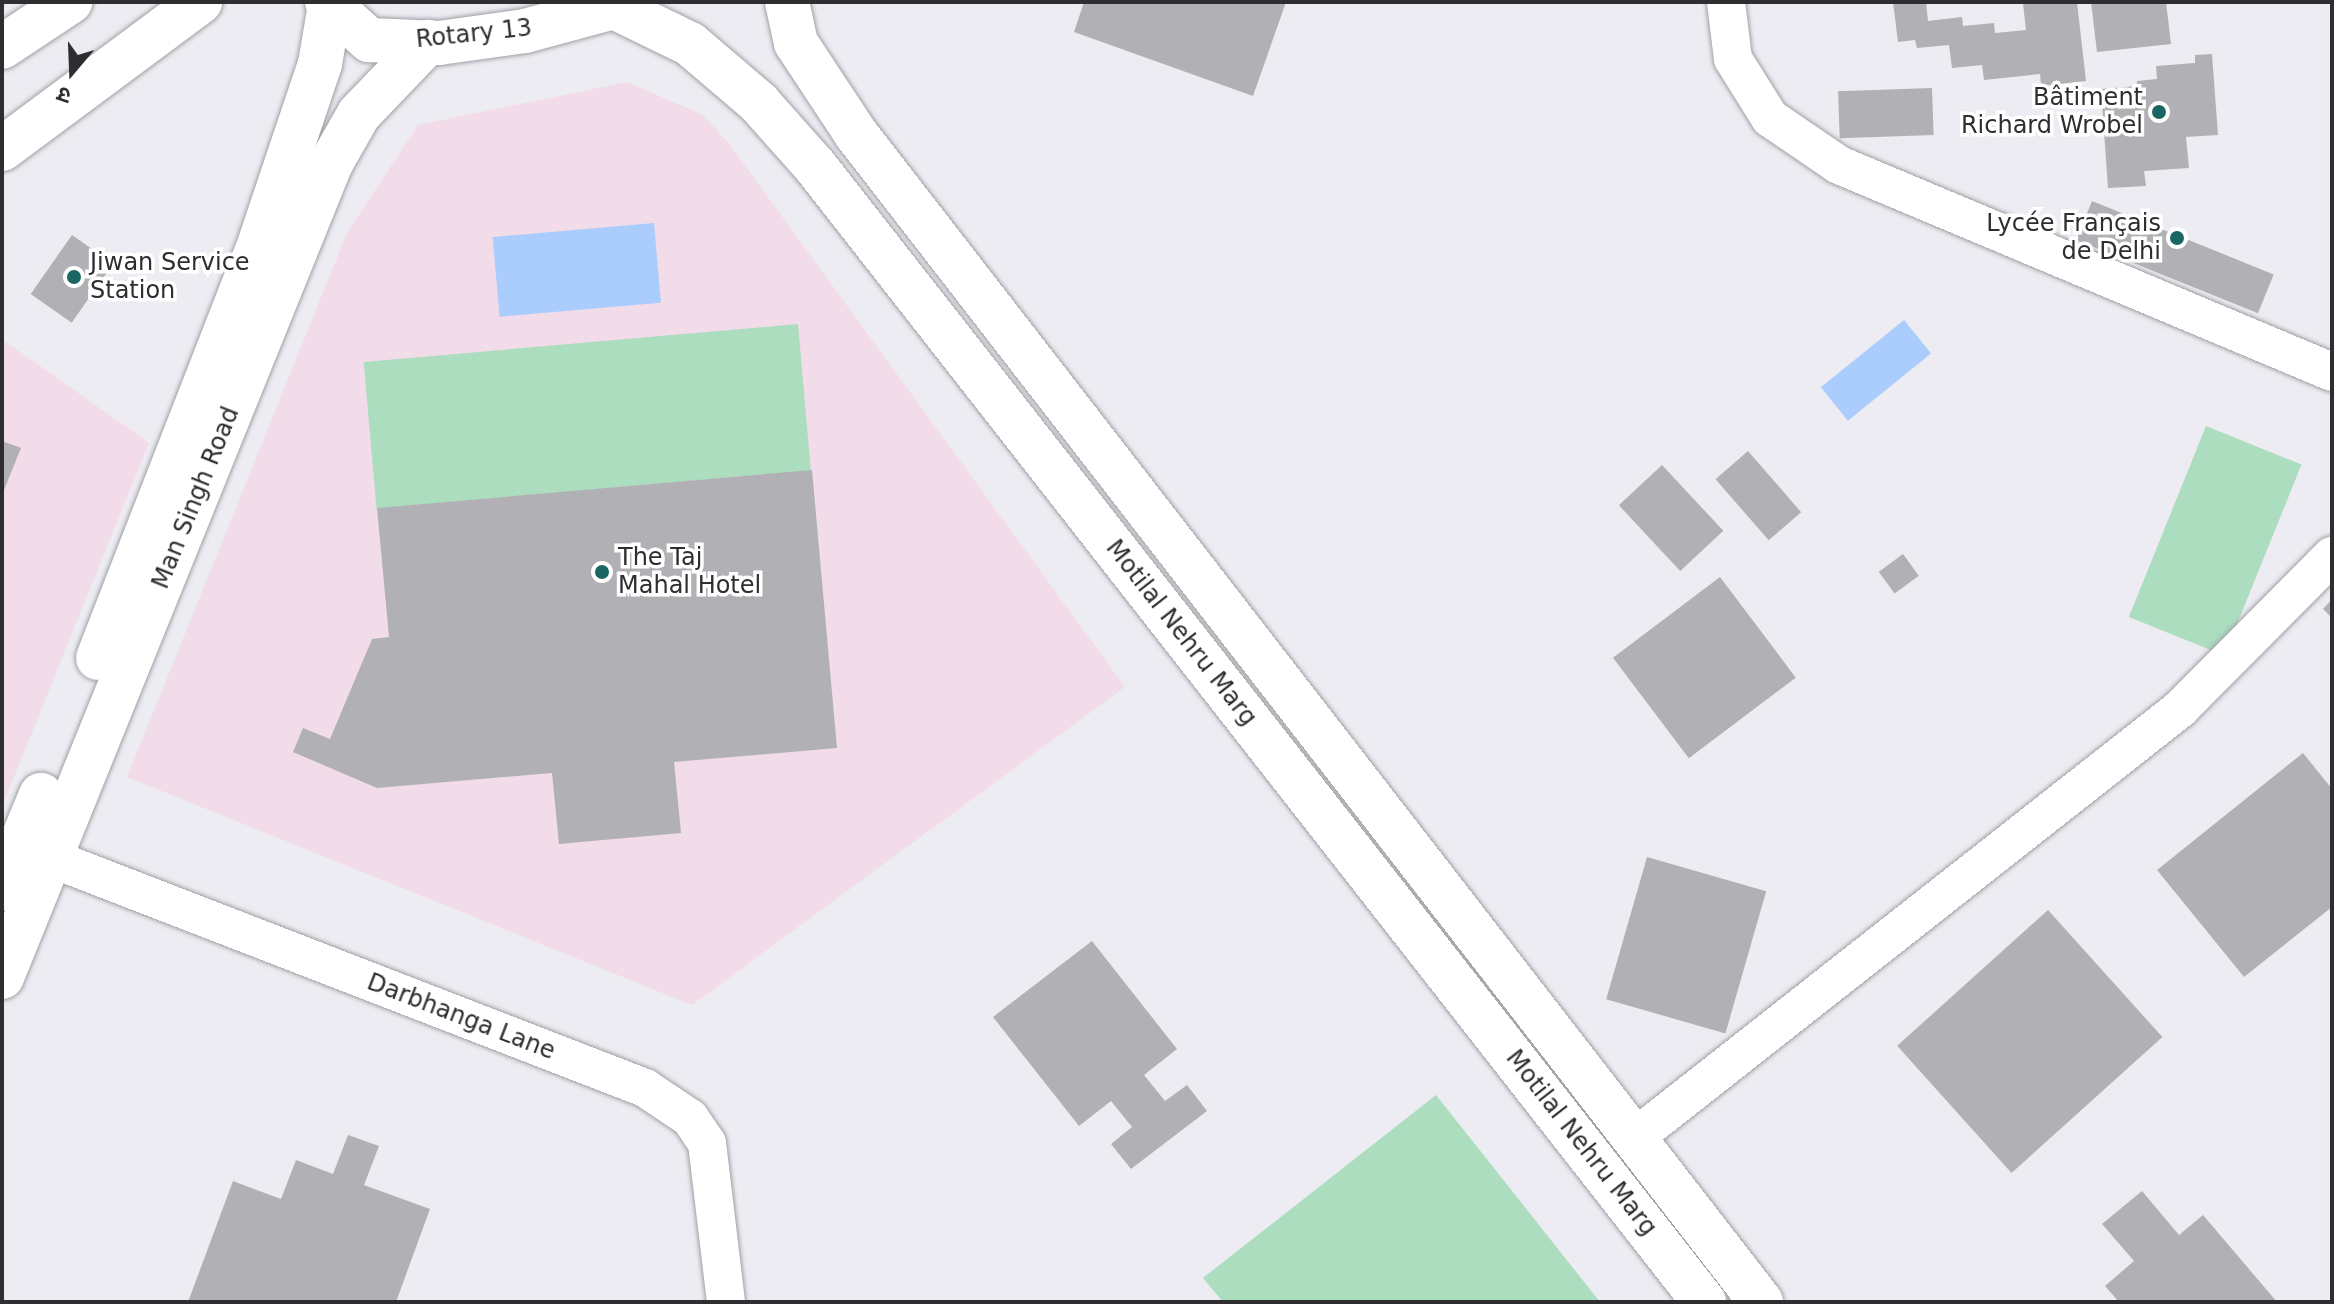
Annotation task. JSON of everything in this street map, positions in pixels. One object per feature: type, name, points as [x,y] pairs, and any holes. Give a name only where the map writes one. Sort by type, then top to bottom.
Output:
[{"type":"main road","points":[[2,47],[70,2]]},
{"type":"main road","points":[[2,149],[200,2]]},
{"type":"main road","name":"Motilal Nehru Marg","points":[[787,2],[796,43],[856,134],[1761,1302]]},
{"type":"main road","name":"Rotary 13","points":[[328,4],[369,40],[428,42],[525,31],[625,5]]},
{"type":"main road","name":"Man Singh Road","points":[[2,889],[261,239],[320,64],[328,4]]},
{"type":"main road","name":"Motilal Nehru Marg","points":[[625,5],[690,44],[759,103],[815,166],[1704,1302]]},
{"type":"main road","name":"Man Singh Road","points":[[2,977],[331,163],[359,114],[428,42]]},
{"type":"street","points":[[1726,2],[1733,59],[1770,118],[1839,165],[2332,372]]},
{"type":"street","points":[[1633,1139],[2180,709],[2332,556]]},
{"type":"street","name":"Darbhanga Lane","points":[[48,857],[645,1088],[690,1118],[707,1143],[726,1302]]},
{"type":"shaded area","points":[[627,82],[703,115],[730,145],[1125,687],[692,1005],[127,777],[347,233],[418,125]]},
{"type":"shaded area","points":[[2,339],[149,443],[2,807]]},
{"type":"green space","points":[[798,324],[811,470],[376,508],[364,362]]},
{"type":"green space","points":[[2206,426],[2301,465],[2224,656],[2129,617]]},
{"type":"green space","points":[[1436,1095],[1600,1302],[1223,1302],[1203,1278]]},
{"type":"water","points":[[654,223],[661,303],[500,317],[493,237]]},
{"type":"water","points":[[1904,320],[1931,353],[1848,421],[1821,387]]},
{"type":"building","points":[[1084,2],[1286,2],[1253,96],[1074,32]]},
{"type":"building","points":[[1893,2],[1926,2],[1928,21],[1962,17],[1963,26],[1994,23],[1995,33],[2026,30],[2023,4],[2077,2],[2086,81],[2041,86],[2040,74],[1984,80],[1982,65],[1952,68],[1949,45],[1917,48],[1915,40],[1898,42]]},
{"type":"building","points":[[2091,2],[2166,2],[2171,44],[2097,52]]},
{"type":"building","name":"Bâtiment Richard Wrobel","points":[[2212,54],[2218,135],[2186,137],[2189,168],[2144,171],[2146,186],[2108,188],[2101,89],[2137,86],[2137,81],[2157,79],[2156,66],[2195,63],[2195,55]]},
{"type":"building","points":[[1932,88],[1934,135],[1840,138],[1838,91]]},
{"type":"building","points":[[2092,201],[2274,274],[2258,313],[2076,240]]},
{"type":"building","points":[[72,235],[113,264],[72,323],[31,294]]},
{"type":"building","points":[[2,441],[21,448],[2,495]]},
{"type":"building","points":[[1748,451],[1801,512],[1769,540],[1716,479]]},
{"type":"building","points":[[1662,465],[1723,531],[1680,571],[1619,505]]},
{"type":"building","name":"The Taj Mahal Hotel","points":[[812,470],[837,748],[674,762],[681,833],[559,844],[552,773],[377,788],[293,752],[303,728],[330,739],[372,639],[389,637],[377,508]]},
{"type":"building","points":[[1903,554],[1919,576],[1895,593],[1879,572]]},
{"type":"building","points":[[1720,577],[1796,678],[1689,758],[1613,658]]},
{"type":"building","points":[[2332,599],[2332,618],[2323,609]]},
{"type":"building","points":[[2303,753],[2332,789],[2332,907],[2244,977],[2157,870]]},
{"type":"building","points":[[1647,857],[1766,891],[1725,1033],[1606,999]]},
{"type":"building","points":[[2048,910],[2162,1037],[2012,1173],[1897,1046]]},
{"type":"building","points":[[1092,941],[1177,1049],[1144,1075],[1165,1101],[1187,1085],[1207,1111],[1131,1169],[1111,1144],[1132,1127],[1111,1101],[1079,1126],[993,1017]]},
{"type":"building","points":[[348,1135],[379,1146],[364,1185],[430,1209],[396,1302],[188,1302],[233,1181],[281,1199],[296,1160],[333,1174]]},
{"type":"building","points":[[2142,1191],[2179,1235],[2203,1215],[2277,1302],[2119,1302],[2105,1286],[2134,1261],[2102,1224]]},
{"type":"place","name":"Bâtiment Richard Wrobel","points":[[2159,112]]},
{"type":"place","name":"Lycée Français de Delhi","points":[[2177,238]]},
{"type":"place","name":"Jiwan Service Station","points":[[74,277]]},
{"type":"place","name":"The Taj Mahal Hotel","points":[[602,572]]}]
